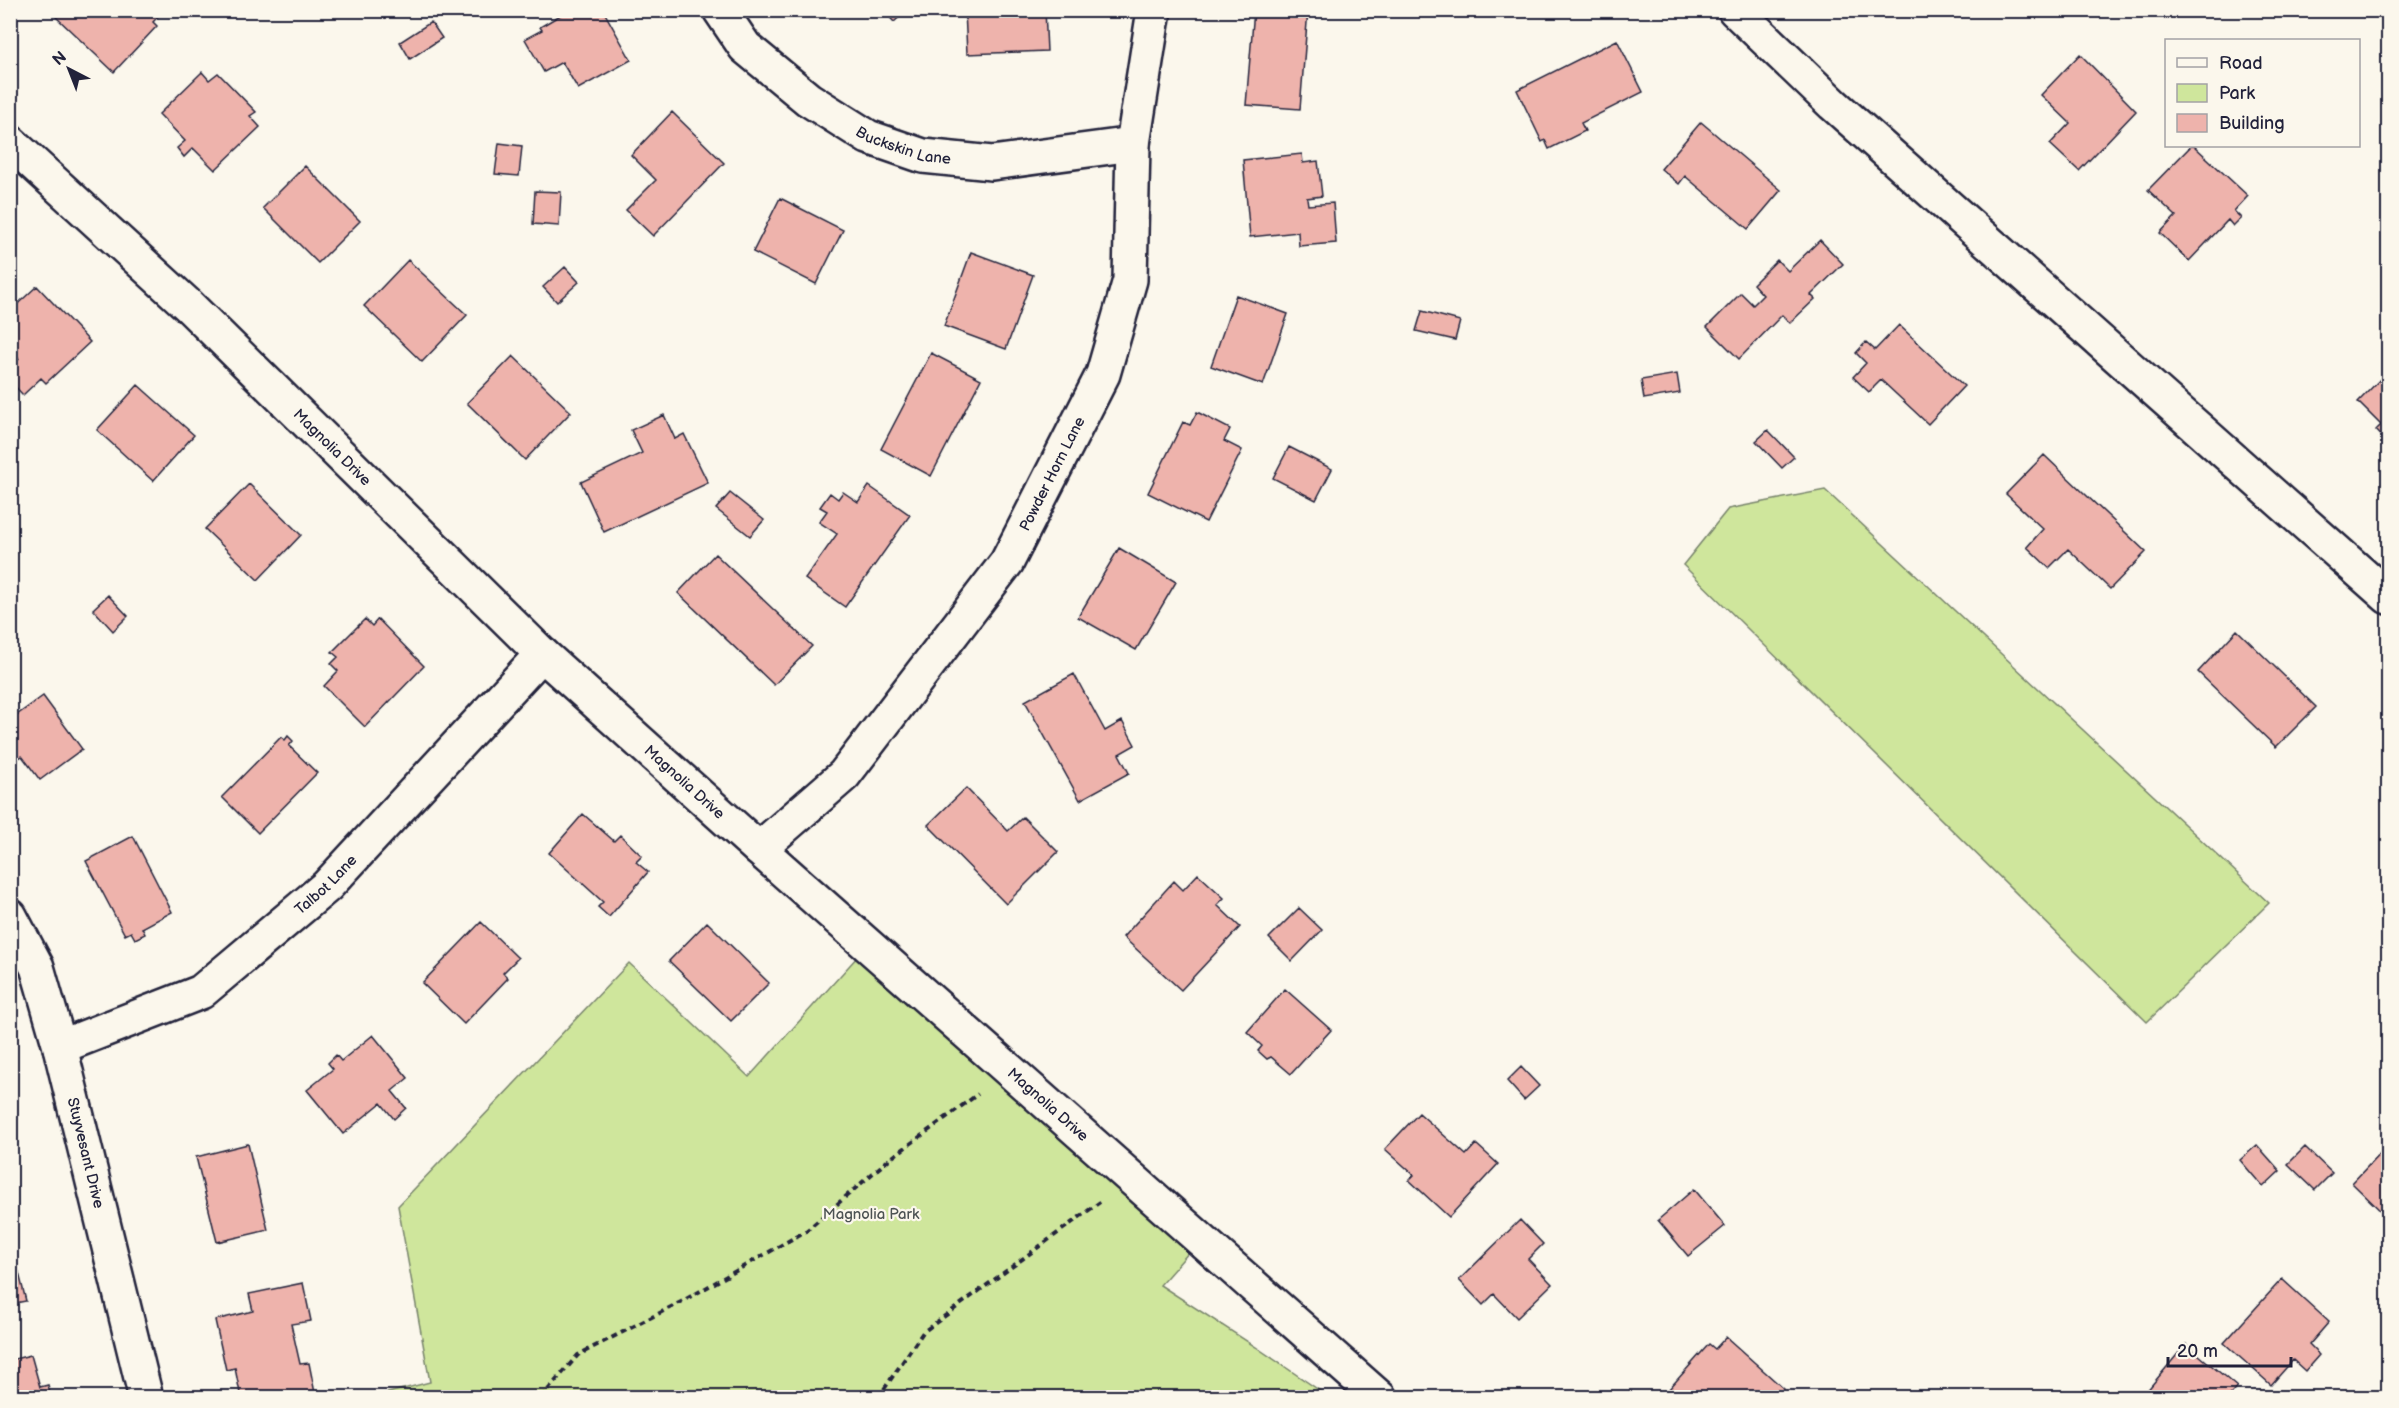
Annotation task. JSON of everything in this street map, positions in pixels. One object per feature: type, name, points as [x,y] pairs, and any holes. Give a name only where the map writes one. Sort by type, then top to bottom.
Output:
[{"type":"street","name":"Buckskin Lane","points":[[720,10],[745,47],[808,99],[868,137],[922,156],[992,163],[1133,144]]},
{"type":"street","name":"Powder Horn Lane","points":[[759,849],[844,775],[1007,562],[1103,374],[1130,280],[1133,144],[1154,10]]},
{"type":"street","points":[[1735,10],[1833,104],[2388,597]]},
{"type":"street","name":"Magnolia Drive","points":[[10,142],[189,306],[542,654],[1380,1398]]},
{"type":"street","name":"Talbot Lane","points":[[60,1047],[201,992],[327,886],[542,654]]},
{"type":"street","name":"Stuyvesant Drive","points":[[10,916],[37,968],[60,1047],[146,1398]]},
{"type":"path","points":[[541,1398],[578,1355],[681,1302],[806,1232],[886,1161],[1011,1071]]},
{"type":"path","points":[[878,1398],[923,1332],[1133,1179]]},
{"type":"green space","points":[[1825,490],[2269,903],[2147,1022],[1683,565],[1728,509]]},
{"type":"green space","name":"Magnolia Park","points":[[858,956],[1190,1251],[1160,1285],[1329,1397],[369,1398],[430,1382],[398,1206],[629,963],[749,1077]]},
{"type":"building","points":[[62,10],[163,11],[153,22],[157,26],[114,72],[56,17]]},
{"type":"building","points":[[569,10],[603,10],[631,60],[578,89],[562,62],[544,72],[525,39],[542,30],[540,27]]},
{"type":"building","points":[[883,10],[907,10],[894,22]]},
{"type":"building","points":[[965,10],[1045,10],[1047,51],[967,54]]},
{"type":"building","points":[[1254,10],[1308,10],[1300,109],[1246,105]]},
{"type":"building","points":[[431,22],[442,38],[410,59],[400,42]]},
{"type":"building","points":[[1617,40],[1643,92],[1581,123],[1585,131],[1549,149],[1545,140],[1542,142],[1517,90]]},
{"type":"building","points":[[2080,54],[2136,111],[2079,171],[2050,144],[2070,123],[2041,95]]},
{"type":"building","points":[[202,72],[209,80],[218,73],[256,112],[250,116],[260,127],[215,170],[193,148],[184,157],[177,148],[185,141],[159,114]]},
{"type":"building","points":[[672,112],[724,163],[653,236],[626,210],[656,180],[631,155]]},
{"type":"building","points":[[1701,122],[1781,190],[1748,229],[1685,176],[1679,184],[1661,169]]},
{"type":"building","points":[[499,143],[522,146],[519,176],[495,174]]},
{"type":"building","points":[[2190,147],[2195,147],[2248,196],[2234,211],[2241,218],[2233,226],[2228,220],[2189,261],[2160,233],[2176,216],[2148,190]]},
{"type":"building","points":[[1302,154],[1303,163],[1318,161],[1322,196],[1307,198],[1308,205],[1333,203],[1336,243],[1299,246],[1298,232],[1250,237],[1243,160]]},
{"type":"building","points":[[305,166],[360,221],[318,263],[263,208]]},
{"type":"building","points":[[535,191],[561,192],[559,226],[533,224]]},
{"type":"building","points":[[780,198],[843,230],[816,284],[753,252]]},
{"type":"building","points":[[1820,240],[1843,264],[1811,295],[1815,299],[1790,323],[1782,315],[1739,359],[1707,327],[1741,293],[1753,305],[1763,295],[1753,284],[1777,260],[1788,271]]},
{"type":"building","points":[[971,252],[1033,275],[1006,349],[944,326]]},
{"type":"building","points":[[408,260],[467,315],[422,362],[364,306]]},
{"type":"building","points":[[565,267],[579,282],[557,302],[543,287]]},
{"type":"building","points":[[37,286],[90,342],[46,383],[41,378],[23,395],[10,381],[10,368],[19,359],[10,350],[10,311]]},
{"type":"building","points":[[1236,295],[1288,314],[1263,385],[1211,366]]},
{"type":"building","points":[[1422,311],[1460,321],[1455,340],[1416,331]]},
{"type":"building","points":[[1899,325],[1964,386],[1928,424],[1881,380],[1869,392],[1853,377],[1866,363],[1856,353],[1866,342],[1875,350]]},
{"type":"building","points":[[931,353],[981,379],[931,476],[881,449]]},
{"type":"building","points":[[513,356],[571,412],[525,460],[467,403]]},
{"type":"building","points":[[2388,371],[2388,443],[2376,430],[2381,425],[2358,402]]},
{"type":"building","points":[[1677,374],[1680,393],[1644,399],[1641,380]]},
{"type":"building","points":[[138,385],[194,435],[153,481],[97,430]]},
{"type":"building","points":[[1197,412],[1230,429],[1224,441],[1242,450],[1206,522],[1148,493],[1183,422],[1190,425]]},
{"type":"building","points":[[664,415],[675,439],[684,434],[708,483],[604,532],[581,482],[642,453],[631,430]]},
{"type":"building","points":[[1768,430],[1794,457],[1782,468],[1756,441]]},
{"type":"building","points":[[1289,447],[1332,469],[1316,500],[1273,478]]},
{"type":"building","points":[[2044,455],[2146,552],[2110,589],[2068,549],[2049,568],[2027,547],[2043,529],[2006,494]]},
{"type":"building","points":[[249,484],[301,535],[258,580],[205,529]]},
{"type":"building","points":[[869,486],[910,515],[845,607],[805,579],[837,534],[819,522],[827,511],[820,507],[830,493],[838,499],[843,492],[858,502]]},
{"type":"building","points":[[730,493],[764,520],[750,536],[716,509]]},
{"type":"building","points":[[1119,548],[1176,582],[1136,650],[1078,617]]},
{"type":"building","points":[[715,554],[812,646],[774,685],[678,593]]},
{"type":"building","points":[[108,595],[128,616],[113,631],[93,609]]},
{"type":"building","points":[[365,619],[372,626],[378,619],[424,666],[365,727],[324,686],[338,671],[331,664],[338,657],[332,652]]},
{"type":"building","points":[[2237,630],[2316,707],[2276,747],[2198,672]]},
{"type":"building","points":[[1074,674],[1105,731],[1122,721],[1135,745],[1119,754],[1129,773],[1080,800],[1025,701]]},
{"type":"building","points":[[43,696],[82,749],[40,780],[22,756],[10,764],[10,750],[16,746],[10,738],[10,720]]},
{"type":"building","points":[[288,736],[293,741],[289,746],[317,773],[258,833],[222,797],[281,737],[285,740]]},
{"type":"building","points":[[966,788],[1008,831],[1023,817],[1058,852],[1006,904],[928,825]]},
{"type":"building","points":[[583,814],[614,841],[620,835],[642,856],[636,862],[648,872],[609,917],[598,907],[603,902],[549,853]]},
{"type":"building","points":[[133,836],[172,912],[142,928],[145,934],[135,939],[131,932],[125,935],[86,861]]},
{"type":"building","points":[[1198,874],[1224,898],[1217,905],[1240,927],[1181,990],[1123,937],[1174,881],[1183,890]]},
{"type":"building","points":[[1299,908],[1322,930],[1292,961],[1269,938]]},
{"type":"building","points":[[481,922],[518,958],[503,973],[508,978],[464,1024],[422,983]]},
{"type":"building","points":[[707,922],[769,983],[731,1021],[669,961]]},
{"type":"building","points":[[1285,989],[1331,1030],[1291,1074],[1271,1057],[1267,1059],[1258,1051],[1262,1046],[1247,1032]]},
{"type":"building","points":[[373,1035],[408,1078],[392,1091],[406,1108],[394,1119],[381,1103],[343,1134],[307,1090],[333,1069],[328,1063],[336,1055],[341,1061]]},
{"type":"building","points":[[1521,1067],[1539,1086],[1524,1100],[1507,1081]]},
{"type":"building","points":[[1419,1113],[1466,1155],[1476,1144],[1498,1164],[1449,1217],[1409,1180],[1414,1175],[1385,1149]]},
{"type":"building","points":[[248,1144],[268,1230],[217,1242],[196,1157]]},
{"type":"building","points":[[2257,1145],[2280,1171],[2263,1187],[2240,1160]]},
{"type":"building","points":[[2388,1145],[2388,1218],[2352,1183]]},
{"type":"building","points":[[2305,1147],[2332,1173],[2315,1190],[2288,1164]]},
{"type":"building","points":[[1694,1189],[1725,1226],[1688,1256],[1658,1220]]},
{"type":"building","points":[[1520,1220],[1543,1244],[1528,1259],[1552,1284],[1517,1318],[1494,1294],[1483,1305],[1459,1280]]},
{"type":"building","points":[[10,1237],[26,1301],[10,1304]]},
{"type":"building","points":[[2282,1279],[2329,1322],[2309,1345],[2319,1355],[2305,1371],[2293,1360],[2271,1385],[2224,1343]]},
{"type":"building","points":[[303,1283],[311,1321],[291,1324],[300,1364],[309,1363],[316,1398],[241,1398],[235,1368],[226,1370],[215,1320],[253,1311],[249,1294]]},
{"type":"building","points":[[1726,1337],[1784,1389],[1776,1398],[1661,1398],[1709,1344],[1715,1349]]},
{"type":"building","points":[[2186,1344],[2237,1387],[2228,1398],[2152,1398],[2146,1392]]},
{"type":"building","points":[[31,1355],[40,1387],[48,1385],[51,1398],[10,1398],[10,1360]]}]
